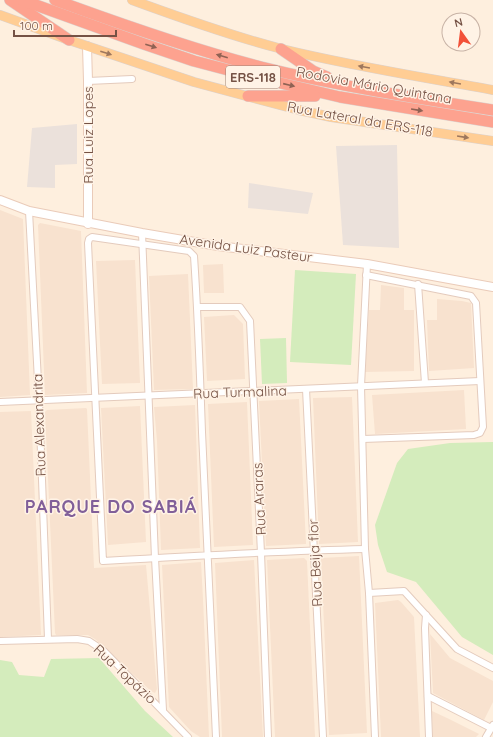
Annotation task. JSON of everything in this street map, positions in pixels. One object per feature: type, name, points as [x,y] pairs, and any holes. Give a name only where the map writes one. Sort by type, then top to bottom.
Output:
[{"type":"highway","points":[[10,0],[69,40]]},
{"type":"highway","name":"Rodovia Mário Quintana","points":[[22,0],[144,44],[259,78],[340,97],[493,122]]},
{"type":"highway","name":"Rodovia Mário Quintana","points":[[54,0],[148,34],[262,67],[342,85],[493,110]]},
{"type":"highway","points":[[281,48],[313,71],[342,85]]},
{"type":"highway","points":[[248,96],[340,97]]},
{"type":"main road","points":[[132,0],[184,20],[281,48],[350,64],[493,90]]},
{"type":"main road","name":"Rua Lateral da ERS-118","points":[[0,15],[194,82],[299,110],[331,117],[493,141]]},
{"type":"main road","name":"Rua Luiz Lopes","points":[[87,46],[88,224]]},
{"type":"main road","name":"Avenida Luiz Pasteur","points":[[0,200],[29,211],[88,224],[224,247],[367,264],[493,287]]},
{"type":"street","points":[[88,81],[132,79]]},
{"type":"street","name":"Rua Alexandrita","points":[[29,211],[48,639]]},
{"type":"street","points":[[142,233],[141,244],[163,710]]},
{"type":"street","points":[[216,737],[208,555],[200,393],[198,307],[194,256],[189,251],[92,237],[89,239],[88,251],[103,560],[208,555],[261,553],[314,550],[365,549]]},
{"type":"street","points":[[367,264],[361,386],[365,549],[369,593],[375,737]]},
{"type":"street","points":[[363,439],[474,435],[480,433],[483,427],[476,303],[472,296],[418,284],[366,275]]},
{"type":"street","points":[[418,284],[425,383]]},
{"type":"street","name":"Rua Araras","points":[[198,307],[240,307],[250,321],[268,737]]},
{"type":"street","name":"Rua Turmalina","points":[[0,402],[480,381]]},
{"type":"street","name":"Rua Beija flor","points":[[306,389],[323,737]]},
{"type":"street","points":[[369,593],[404,591],[457,650],[493,668]]},
{"type":"street","points":[[426,616],[425,628],[429,737]]},
{"type":"street","name":"Rua Topázio","points":[[0,641],[48,639],[77,639],[89,641],[104,651],[188,737]]},
{"type":"street","points":[[428,696],[492,726],[486,737]]},
{"type":"shaded area","points":[[77,124],[77,164],[55,165],[55,188],[27,187],[32,128]]},
{"type":"shaded area","points":[[397,145],[399,248],[343,245],[336,146]]},
{"type":"shaded area","points":[[249,183],[313,193],[308,214],[248,208]]},
{"type":"shaded area","points":[[0,210],[23,219],[30,395],[0,397]]},
{"type":"shaded area","points":[[40,223],[81,231],[87,393],[45,395],[38,225]]},
{"type":"shaded area","points":[[135,260],[140,383],[102,384],[96,261]]},
{"type":"shaded area","points":[[223,264],[224,293],[204,293],[203,265]]},
{"type":"shaded area","points":[[188,274],[193,389],[154,390],[149,276]]},
{"type":"shaded area","points":[[381,285],[404,288],[404,310],[414,310],[414,371],[365,372],[369,310],[380,310]]},
{"type":"shaded area","points":[[437,299],[471,303],[474,368],[429,371],[427,320],[437,320]]},
{"type":"shaded area","points":[[234,315],[243,324],[245,379],[207,381],[204,317]]},
{"type":"shaded area","points":[[464,390],[466,429],[375,434],[372,395]]},
{"type":"shaded area","points":[[352,397],[358,542],[319,544],[313,398]]},
{"type":"shaded area","points":[[299,399],[306,544],[266,546],[259,401]]},
{"type":"shaded area","points":[[247,402],[253,545],[214,547],[208,404]]},
{"type":"shaded area","points":[[195,405],[200,548],[161,550],[157,441],[154,407]]},
{"type":"shaded area","points":[[140,406],[146,542],[108,545],[101,408]]},
{"type":"shaded area","points":[[86,408],[94,568],[146,565],[157,689],[155,693],[95,639],[88,635],[56,635],[55,633],[45,412],[47,410]]},
{"type":"shaded area","points":[[31,411],[41,635],[0,637],[0,412]]},
{"type":"shaded area","points":[[359,556],[367,733],[329,735],[321,558]]},
{"type":"shaded area","points":[[304,558],[307,561],[315,737],[275,737],[267,560]]},
{"type":"shaded area","points":[[254,560],[263,737],[222,737],[215,563]]},
{"type":"shaded area","points":[[201,562],[209,737],[200,737],[191,731],[169,707],[162,565]]},
{"type":"shaded area","points":[[398,600],[414,617],[420,737],[381,737],[375,603]]},
{"type":"shaded area","points":[[430,634],[450,658],[493,681],[493,702],[484,720],[433,693]]},
{"type":"shaded area","points":[[432,711],[479,734],[476,737],[433,737]]},
{"type":"green space","points":[[295,270],[356,274],[351,365],[290,362]]},
{"type":"green space","points":[[286,338],[287,383],[262,384],[260,339]]},
{"type":"green space","points":[[493,442],[493,655],[462,637],[416,582],[387,572],[378,545],[375,525],[397,463],[408,449],[450,443]]},
{"type":"green space","points":[[99,658],[145,711],[173,737],[0,737],[0,660],[12,662],[19,675],[44,677],[51,659]]},
{"type":"district","name":"PARQUE DO SABIÁ","points":[[111,506]]}]
